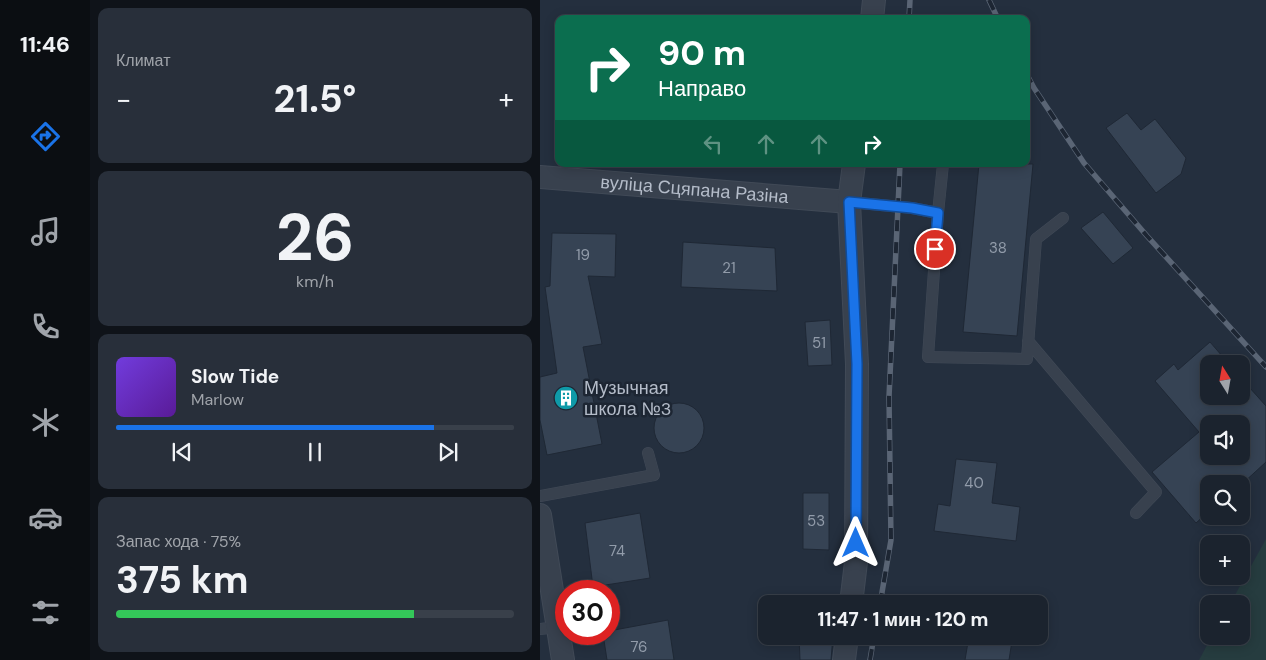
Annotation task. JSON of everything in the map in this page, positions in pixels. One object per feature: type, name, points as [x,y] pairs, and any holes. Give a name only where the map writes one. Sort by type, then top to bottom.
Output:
[{"type":"street","points":[[872,15],[874,0]]},
{"type":"street","points":[[852,595],[856,562],[857,364],[849,202],[854,167]]},
{"type":"street","name":"вуліца Сцяпана Разіна","points":[[540,177],[849,202]]},
{"type":"street","points":[[540,515],[549,628],[562,660]]},
{"type":"street","points":[[844,660],[846,645]]},
{"type":"lane","points":[[943,167],[928,357],[1027,359],[1036,239],[1063,218]]},
{"type":"lane","points":[[849,202],[912,208],[938,213]]},
{"type":"lane","points":[[1028,341],[1156,492],[1136,513]]},
{"type":"lane","points":[[540,496],[654,475],[648,453]]},
{"type":"green space","points":[[1266,539],[1266,660],[1199,660],[1207,645],[1250,645],[1250,595],[1235,595],[1241,585],[1250,585],[1250,568]]},
{"type":"building","points":[[1127,113],[1141,130],[1155,119],[1186,158],[1181,174],[1156,193],[1106,128]]},
{"type":"building","points":[[1030,164],[1033,164],[1017,336],[963,332],[979,167],[1030,167]]},
{"type":"building","points":[[1103,212],[1133,248],[1113,264],[1081,228]]},
{"type":"building","points":[[552,233],[616,234],[615,277],[588,276],[602,344],[583,347],[602,444],[547,455],[540,420],[540,377],[557,373],[545,287],[550,286]]},
{"type":"building","points":[[683,242],[775,248],[777,291],[681,287]]},
{"type":"building","points":[[830,320],[832,365],[808,366],[805,322]]},
{"type":"building","points":[[1210,342],[1221,355],[1200,355],[1200,405],[1250,405],[1250,388],[1266,406],[1266,462],[1250,477],[1250,475],[1200,475],[1200,519],[1196,523],[1152,472],[1199,432],[1155,381],[1174,364],[1178,370]]},
{"type":"building","points":[[679,403],[697,410],[704,428],[697,446],[679,453],[661,446],[654,428],[661,410]]},
{"type":"building","points":[[956,459],[997,463],[992,503],[1020,507],[1016,541],[934,531],[938,504],[950,506]]},
{"type":"building","points":[[803,493],[829,493],[829,550],[803,549]]},
{"type":"building","points":[[640,513],[650,578],[620,583],[620,580],[592,580],[585,523]]},
{"type":"building","points":[[668,620],[674,660],[607,660],[605,645],[620,645],[620,629]]},
{"type":"building","points":[[799,645],[832,645],[831,660],[800,660]]},
{"type":"building","points":[[968,645],[1011,645],[1009,660],[965,660]]},
{"type":"railway","points":[[909,15],[910,0]]},
{"type":"railway","points":[[989,0],[996,15]]},
{"type":"railway","points":[[1030,80],[1084,163],[1147,236],[1266,367]]},
{"type":"railway","points":[[882,595],[891,540],[889,397],[900,167]]},
{"type":"railway","points":[[870,660],[872,645]]},
{"type":"place","name":"Музычная школа №3","points":[[566,398]]},
{"type":"route","points":[[856,543],[857,364],[849,202],[912,208],[938,213],[935,249]]}]
